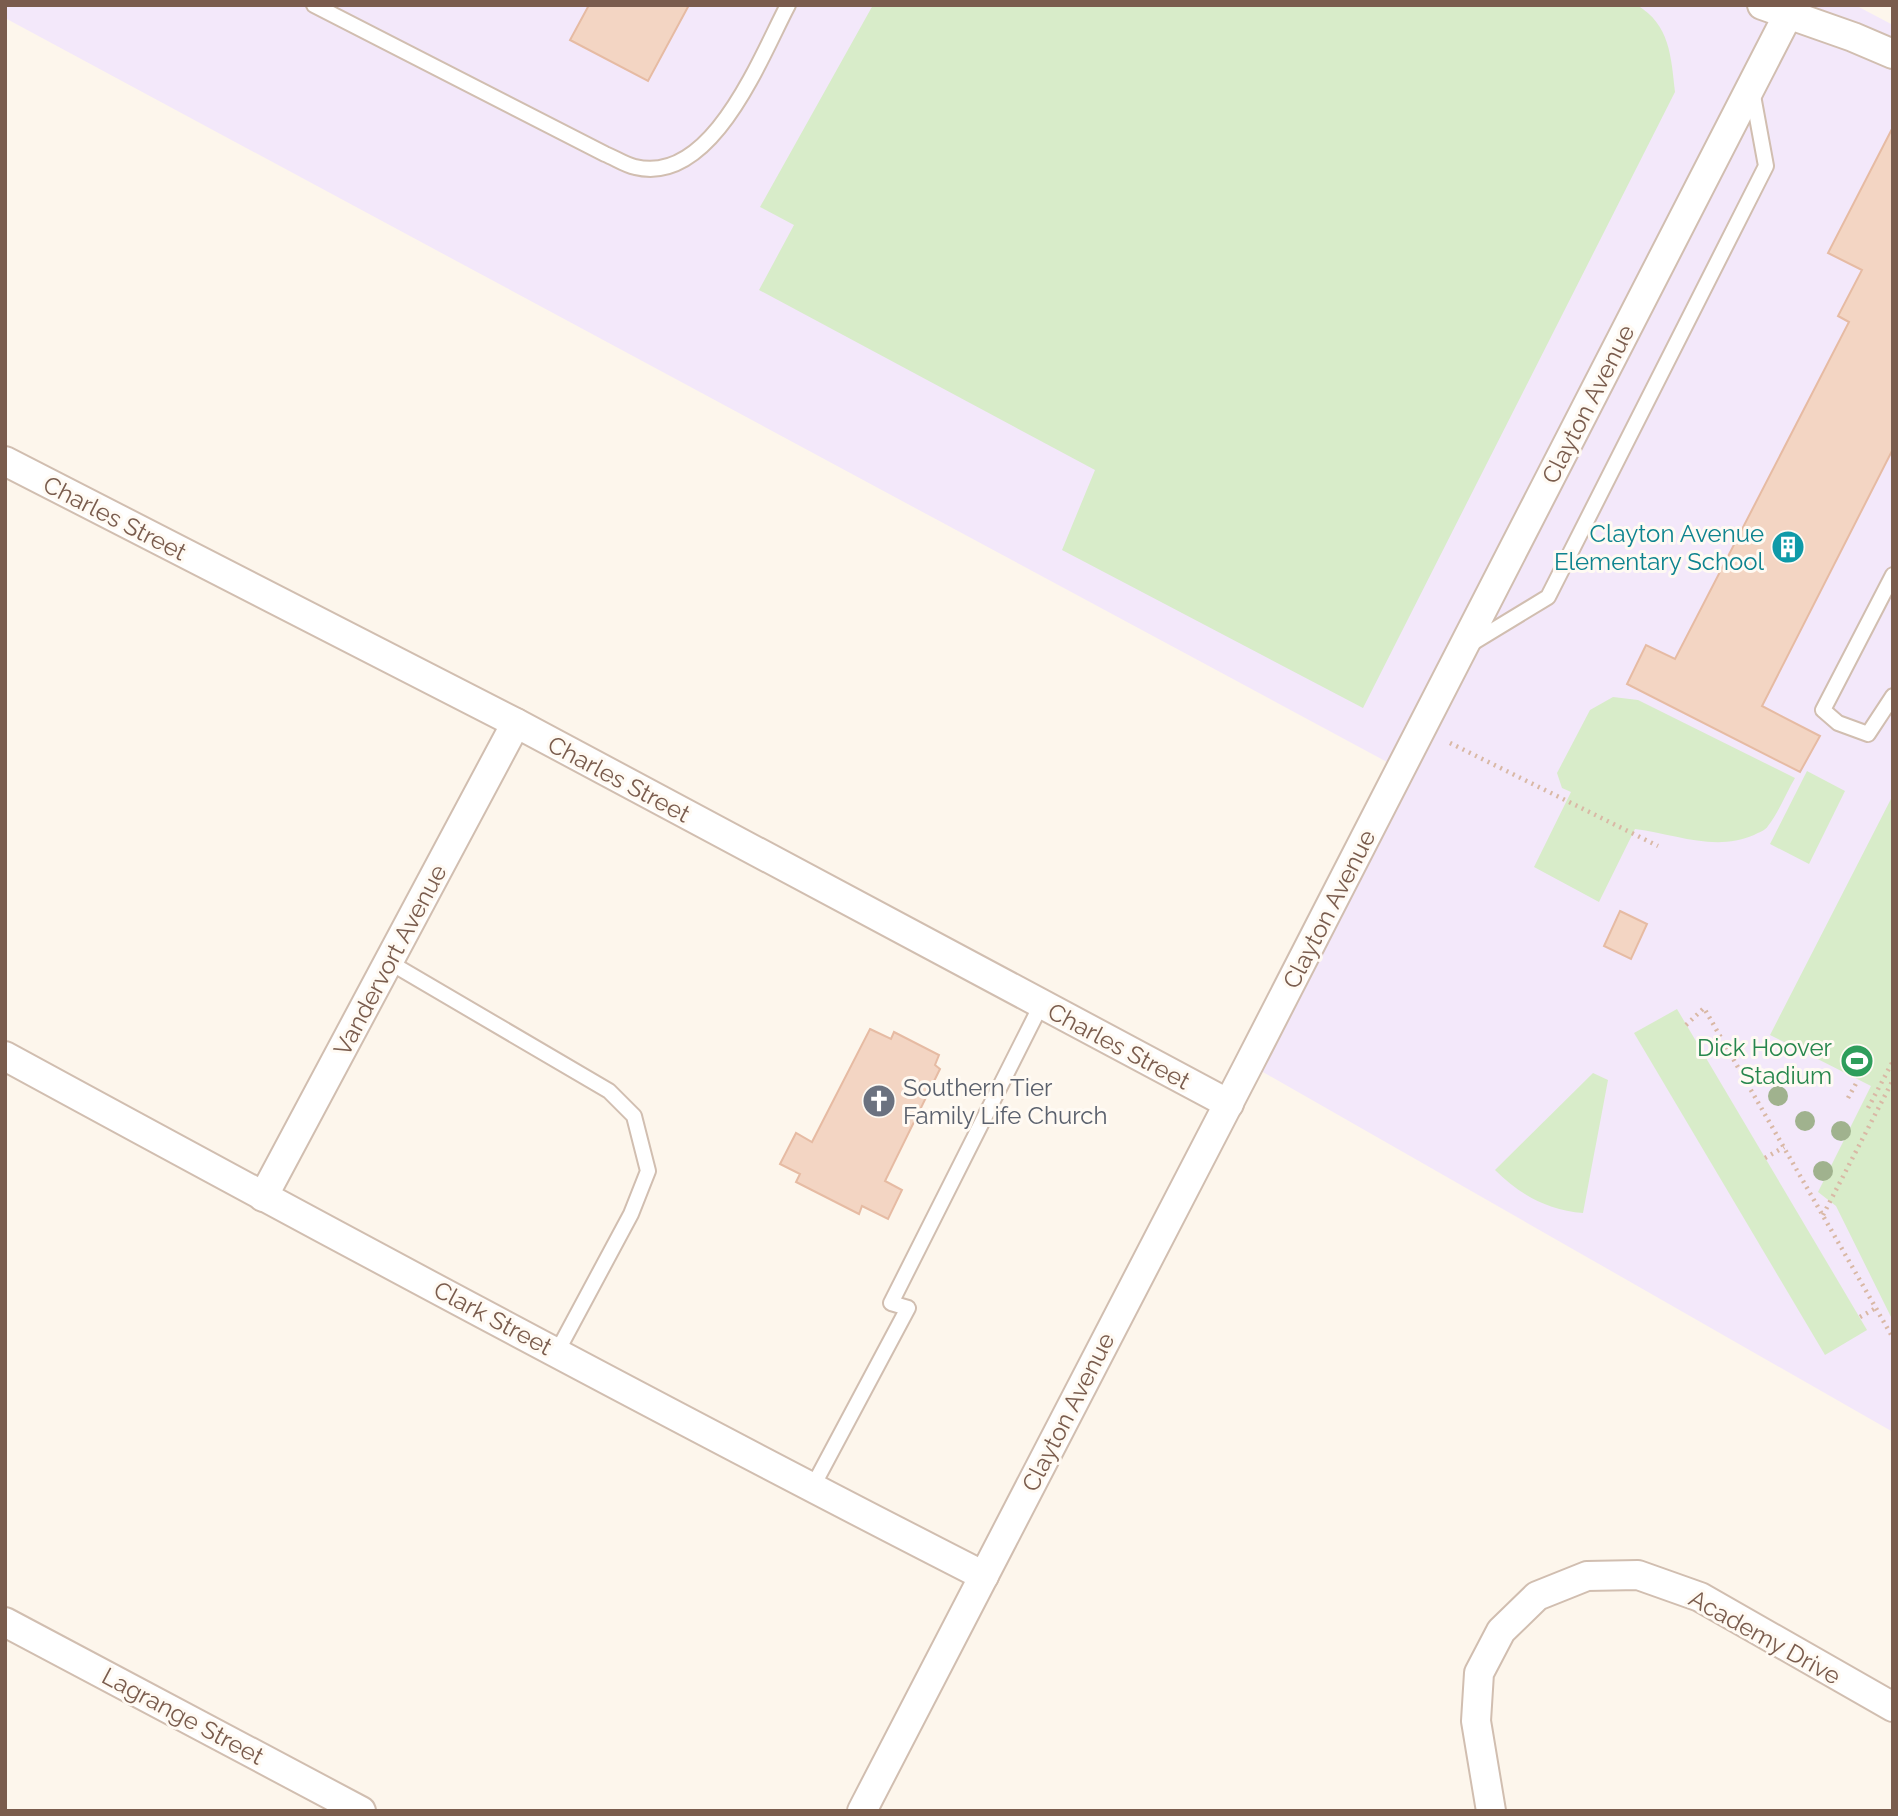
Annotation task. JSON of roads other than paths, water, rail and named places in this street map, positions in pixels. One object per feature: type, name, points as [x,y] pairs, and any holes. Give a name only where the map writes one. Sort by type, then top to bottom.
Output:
[{"type":"street","points":[[1781,9],[1893,54]]},
{"type":"street","name":"Clayton Avenue","points":[[862,1811],[1229,1104],[1751,87],[1781,9]]},
{"type":"street","name":"Charles Street","points":[[5,461],[516,723],[1229,1104]]},
{"type":"street","name":"Vandervort Avenue","points":[[263,1197],[516,723]]},
{"type":"street","name":"Clark Street","points":[[5,1056],[263,1197],[812,1488],[984,1576]]},
{"type":"street","name":"Academy Drive","points":[[1491,1811],[1476,1721],[1479,1673],[1501,1632],[1537,1596],[1587,1576],[1639,1575],[1699,1597],[1893,1707]]},
{"type":"street","name":"Lagrange Street","points":[[5,1622],[361,1811]]},
{"type":"lane","points":[[314,5],[606,154],[636,167],[659,168],[677,164],[693,153],[728,119],[788,5]]},
{"type":"lane","points":[[1462,649],[1548,597],[1766,166],[1751,87]]},
{"type":"lane","points":[[1893,575],[1824,710],[1838,723],[1868,734],[1893,696]]},
{"type":"lane","points":[[389,962],[609,1091],[634,1116],[648,1171],[631,1214],[557,1352]]},
{"type":"lane","points":[[812,1488],[908,1308],[891,1303],[1041,1005]]},
{"type":"place","name":"Clayton Avenue Elementary School","points":[[1788,547]]},
{"type":"place","name":"Dick Hoover Stadium","points":[[1857,1061]]},
{"type":"place","name":"Southern Tier Family Life Church","points":[[879,1101]]}]
